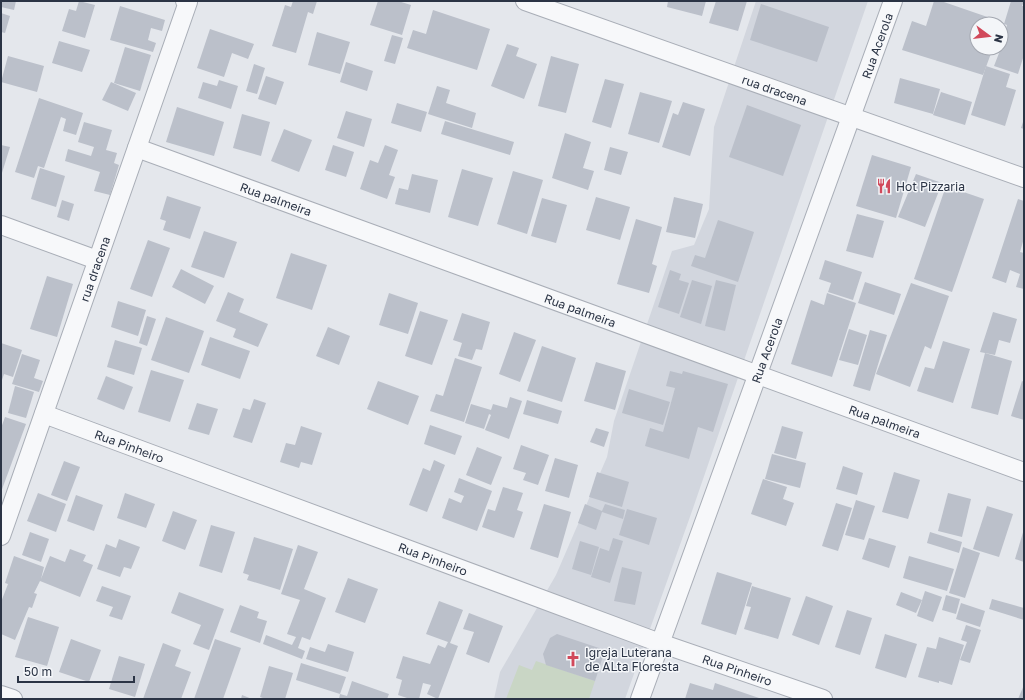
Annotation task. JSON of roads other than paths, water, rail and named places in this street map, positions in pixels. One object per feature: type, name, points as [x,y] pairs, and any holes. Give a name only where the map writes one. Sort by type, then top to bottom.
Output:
[{"type":"street","name":"rua dracena","points":[[2,527],[44,414],[137,148],[186,1]]},
{"type":"street","name":"rua dracena","points":[[525,1],[1024,178]]},
{"type":"street","name":"Rua Acerola","points":[[640,699],[893,1]]},
{"type":"street","name":"Rua palmeira","points":[[137,148],[757,376],[1024,472]]},
{"type":"street","points":[[1,225],[97,260]]},
{"type":"street","name":"Rua Pinheiro","points":[[44,414],[660,643],[823,699]]},
{"type":"street","points":[[1,695],[13,699]]},
{"type":"place","name":"Hot Pizzaria","points":[[884,186]]},
{"type":"place","name":"Igreja Luterana de ALta Floresta","points":[[573,659]]}]
